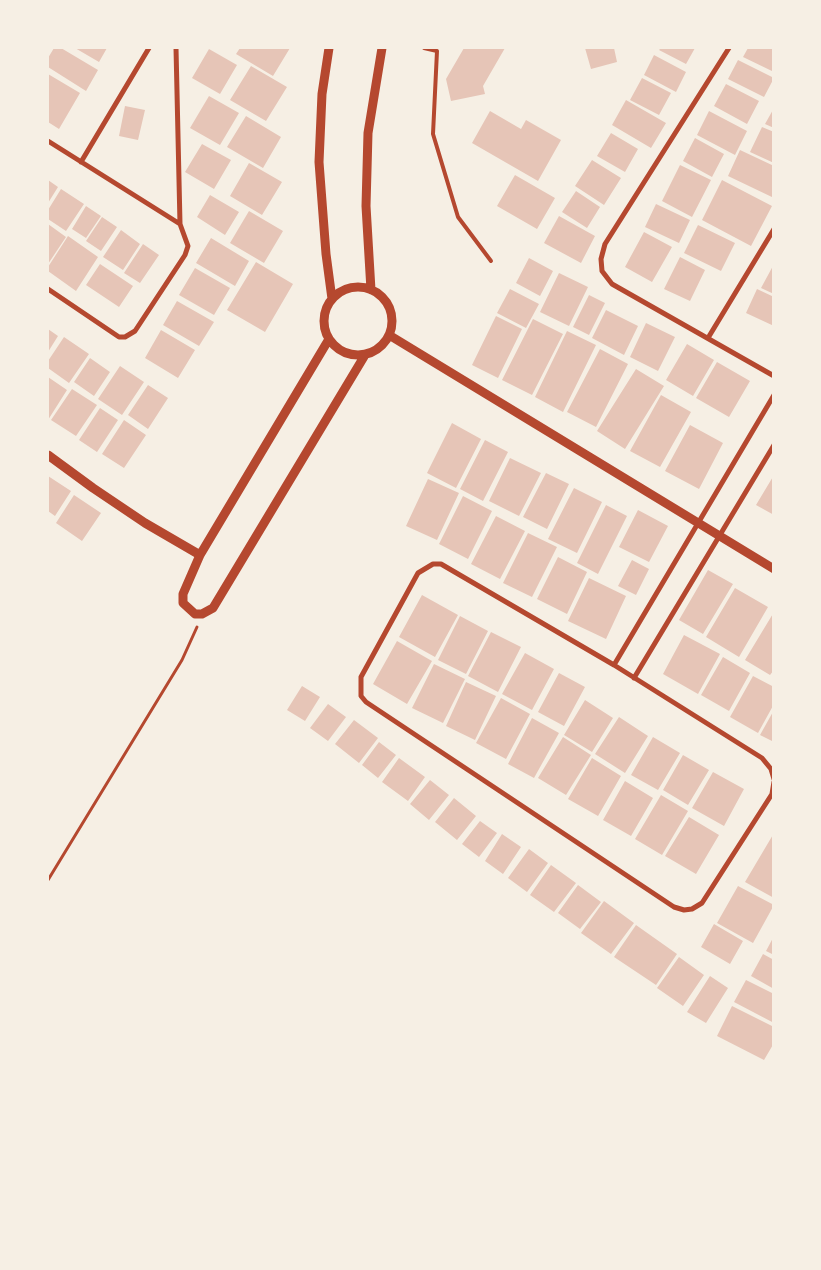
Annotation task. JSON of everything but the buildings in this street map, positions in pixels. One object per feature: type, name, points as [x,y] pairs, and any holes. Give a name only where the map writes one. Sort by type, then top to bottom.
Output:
[{"type":"street","points":[[81,162],[149,48]]},
{"type":"street","points":[[48,289],[119,337],[125,338],[135,331],[187,250],[187,242],[180,224],[176,48]]},
{"type":"street","points":[[329,48],[322,94],[319,162],[323,225],[332,299]]},
{"type":"street","points":[[371,290],[366,206],[367,150],[382,48]]},
{"type":"street","points":[[729,48],[605,244],[601,259],[602,271],[612,284],[774,376]]},
{"type":"street","points":[[48,141],[180,224]]},
{"type":"street","points":[[708,338],[774,229]]},
{"type":"street","points":[[350,288],[371,290],[380,296],[387,304],[392,324],[384,344],[375,351],[355,355],[344,353],[335,347],[325,329],[324,319],[332,299],[350,288]]},
{"type":"street","points":[[389,335],[774,569]]},
{"type":"street","points":[[329,339],[200,555],[183,594],[183,603],[195,614],[202,614],[213,608],[365,354]]},
{"type":"street","points":[[614,665],[774,395]]},
{"type":"street","points":[[634,678],[774,445]]},
{"type":"street","points":[[48,455],[130,513],[200,555]]},
{"type":"street","points":[[433,564],[441,564],[634,678],[762,758],[771,769],[774,781],[772,794],[702,903],[692,909],[684,910],[674,907],[366,702],[361,696],[360,687],[361,677],[418,573],[433,564]]},
{"type":"lane","points":[[424,48],[438,49],[433,134],[458,217],[491,261]]},
{"type":"path","points":[[48,880],[182,660],[202,614]]}]
